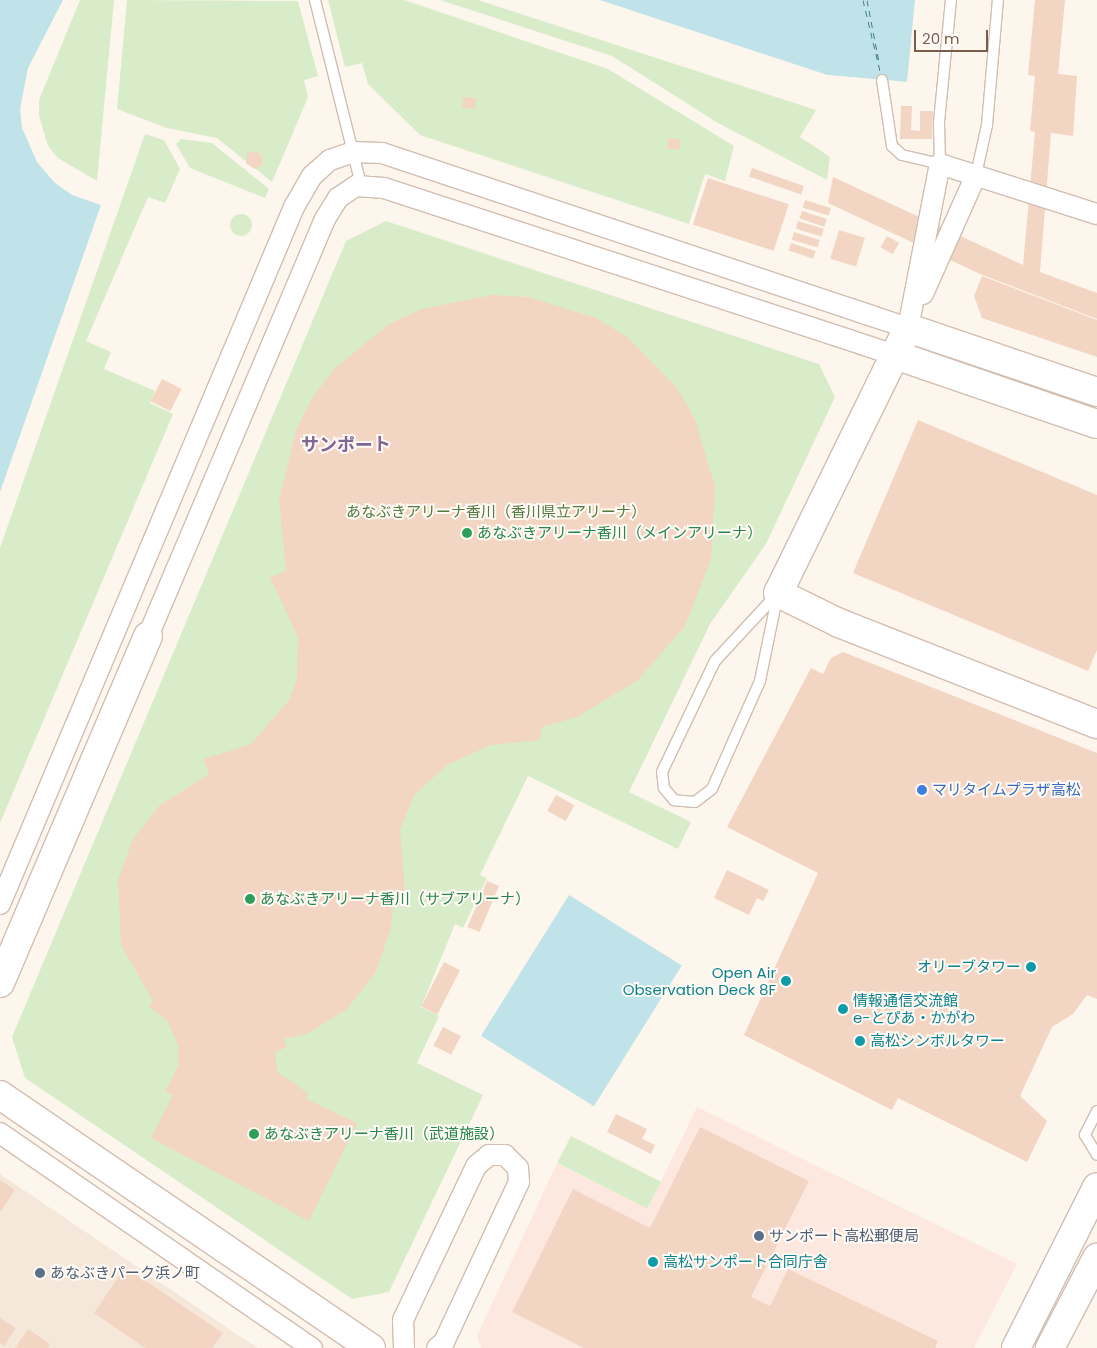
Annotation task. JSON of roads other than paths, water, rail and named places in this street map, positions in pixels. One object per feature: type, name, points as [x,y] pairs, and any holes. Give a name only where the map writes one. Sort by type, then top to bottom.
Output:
[{"type":"street","points":[[0,904],[294,207],[320,167],[353,152],[382,153],[1097,392]]},
{"type":"street","points":[[908,328],[940,164],[1097,214]]},
{"type":"street","points":[[976,175],[908,328],[778,593],[839,623],[1097,724]]},
{"type":"street","points":[[0,983],[325,219],[343,193],[361,185],[384,188],[895,355],[1097,424]]},
{"type":"street","points":[[0,1095],[371,1348]]},
{"type":"street","points":[[0,1133],[312,1348]]},
{"type":"street","points":[[404,1348],[403,1320],[476,1166],[489,1155],[505,1155],[518,1168],[519,1182],[444,1342],[437,1348]]},
{"type":"street","points":[[1016,1348],[1097,1187]]},
{"type":"street","points":[[1050,1348],[1097,1258]]},
{"type":"lane","points":[[315,0],[361,185]]},
{"type":"lane","points":[[882,80],[892,146],[902,156],[940,164],[939,122],[951,0]]},
{"type":"lane","points":[[976,175],[987,125],[998,0]]},
{"type":"lane","points":[[778,593],[760,681],[712,788],[695,802],[674,800],[664,788],[662,772],[715,661],[778,593]]},
{"type":"lane","points":[[1097,1111],[1085,1135],[1097,1154]]},
{"type":"water","points":[[0,0],[63,0],[28,68],[20,109],[22,128],[37,162],[55,183],[72,195],[101,205],[0,492]]},
{"type":"water","points":[[600,0],[915,0],[907,82],[827,75]]},
{"type":"water","points":[[569,895],[682,965],[594,1106],[481,1036]]},
{"type":"place","name":"あなぶきアリーナ香川（メインアリーナ）","points":[[467,533]]},
{"type":"place","name":"マリタイムプラザ高松","points":[[922,790]]},
{"type":"place","name":"あなぶきアリーナ香川（サブアリーナ）","points":[[250,899]]},
{"type":"place","name":"オリーブタワー","points":[[1031,967]]},
{"type":"place","name":"Open Air Observation Deck 8F","points":[[786,981]]},
{"type":"place","name":"情報通信交流館 e-とぴあ・かがわ","points":[[843,1009]]},
{"type":"place","name":"高松シンボルタワー","points":[[860,1041]]},
{"type":"place","name":"あなぶきアリーナ香川（武道施設）","points":[[254,1134]]},
{"type":"place","name":"サンポート高松郵便局","points":[[759,1236]]},
{"type":"place","name":"高松サンポート合同庁舎","points":[[653,1262]]},
{"type":"place","name":"あなぶきパーク浜ノ町","points":[[40,1273]]},
{"type":"district","name":"サンポート","points":[[346,445]]},
{"type":"park label","name":"あなぶきアリーナ香川（香川県立アリーナ）","points":[[496,512]]}]
